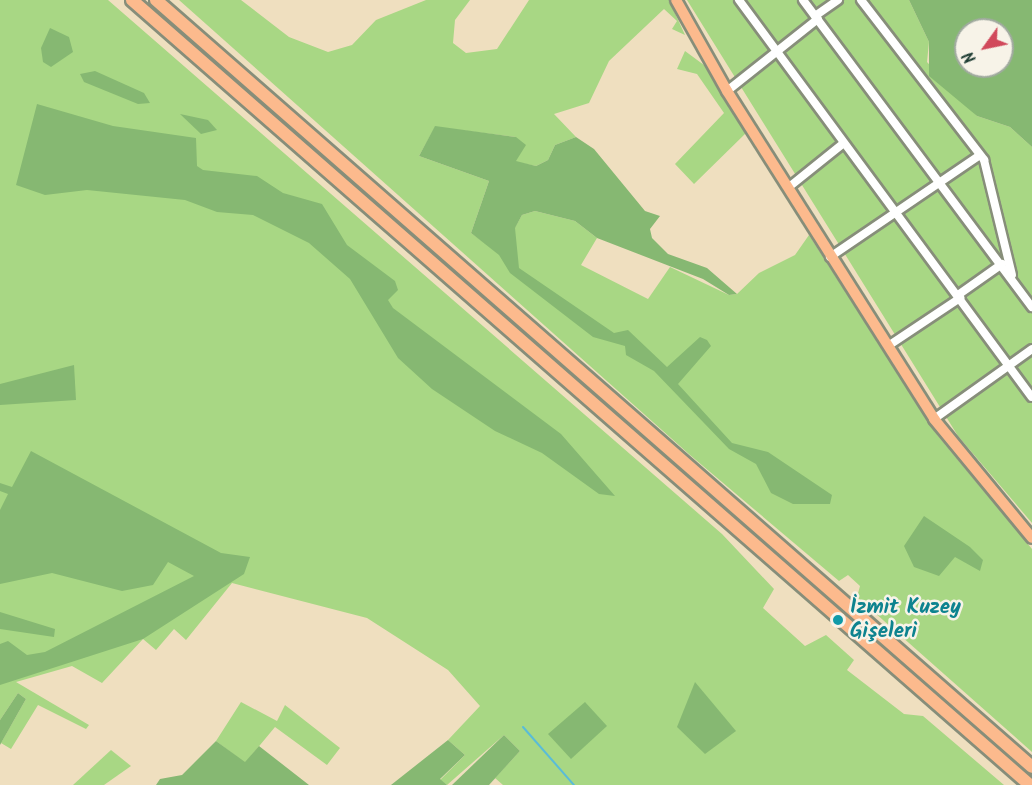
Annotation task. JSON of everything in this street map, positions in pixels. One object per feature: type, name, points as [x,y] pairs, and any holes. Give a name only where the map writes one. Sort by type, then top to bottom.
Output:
[{"type":"highway","points":[[132,0],[1030,785]]},
{"type":"highway","points":[[156,0],[1032,767]]},
{"type":"main road","points":[[676,0],[833,255],[937,417],[1032,538]]},
{"type":"main road","points":[[683,0],[730,89]]},
{"type":"main road","points":[[937,417],[1032,528]]},
{"type":"street","points":[[739,0],[1032,397]]},
{"type":"street","points":[[803,0],[1032,307]]},
{"type":"street","points":[[730,89],[778,53],[838,0]]},
{"type":"street","points":[[861,0],[980,155],[999,208],[1012,280]]},
{"type":"street","points":[[791,185],[844,142]]},
{"type":"street","points":[[833,255],[896,213],[938,180],[980,155]]},
{"type":"street","points":[[890,345],[1002,264]]},
{"type":"street","points":[[937,417],[1032,349]]},
{"type":"green space","points":[[0,0],[108,0],[722,534],[774,589],[763,608],[805,646],[826,635],[854,660],[847,670],[904,714],[923,716],[1004,785],[503,785],[495,778],[520,751],[504,735],[447,785],[440,780],[465,755],[448,740],[480,706],[448,670],[367,618],[232,583],[186,640],[174,629],[156,650],[143,639],[102,683],[72,666],[16,682],[89,725],[86,729],[38,705],[11,749],[1,743],[26,699],[18,693],[0,720]]},
{"type":"green space","points":[[179,0],[241,0],[289,37],[328,52],[352,45],[376,20],[426,0],[470,0],[455,20],[453,43],[466,53],[497,49],[529,0],[669,0],[685,35],[672,29],[677,21],[664,9],[609,61],[589,103],[554,114],[576,137],[555,145],[548,160],[536,166],[516,162],[516,137],[435,127],[419,156],[489,181],[471,233],[500,254],[522,215],[535,211],[575,221],[597,238],[581,265],[648,299],[670,267],[729,295],[737,294],[759,273],[795,255],[809,235],[938,436],[1032,549],[1032,752],[857,597],[860,586],[848,575],[839,581],[690,455]]},
{"type":"green space","points":[[687,0],[909,0],[929,42],[927,62],[977,116],[1010,127],[1032,147],[1032,523],[958,436]]},
{"type":"green space","points":[[909,0],[1032,0],[1032,147],[1010,127],[977,116],[929,76],[929,42]]},
{"type":"green space","points":[[50,28],[69,37],[73,52],[51,67],[43,62],[41,48]]},
{"type":"green space","points":[[685,51],[708,68],[746,133],[694,184],[675,164],[724,113],[697,74],[677,69]]},
{"type":"green space","points":[[95,71],[144,93],[150,103],[138,104],[84,82],[80,74]]},
{"type":"green space","points":[[37,104],[113,126],[196,138],[197,166],[203,170],[257,176],[283,193],[322,204],[347,245],[395,281],[398,290],[388,300],[393,308],[561,434],[615,496],[599,494],[542,453],[495,431],[432,389],[398,358],[350,279],[309,243],[253,215],[217,212],[185,200],[87,190],[45,195],[16,185]]},
{"type":"green space","points":[[180,114],[208,120],[217,130],[201,134]]},
{"type":"green space","points":[[435,126],[516,137],[526,145],[516,161],[536,166],[548,160],[555,145],[576,137],[594,149],[645,211],[660,216],[650,229],[652,238],[668,254],[707,268],[737,294],[729,295],[703,279],[597,238],[575,221],[535,211],[522,215],[515,228],[519,268],[614,333],[628,330],[667,367],[700,337],[707,340],[711,346],[678,384],[732,443],[768,452],[832,495],[830,504],[793,504],[771,493],[756,464],[729,449],[654,371],[626,355],[625,346],[593,337],[510,273],[499,255],[471,233],[489,181],[419,156]]},
{"type":"green space","points":[[74,365],[76,400],[0,405],[0,384]]},
{"type":"green space","points":[[31,451],[221,553],[250,557],[244,574],[143,639],[0,685],[0,644],[8,641],[27,655],[45,652],[194,576],[168,562],[153,585],[122,591],[52,573],[0,584],[0,510],[8,494],[0,491],[0,483],[12,487]]},
{"type":"green space","points":[[924,516],[970,547],[983,560],[980,571],[955,557],[939,576],[914,567],[904,546]]},
{"type":"green space","points":[[0,612],[55,629],[54,637],[0,629]]},
{"type":"green space","points":[[695,682],[736,731],[705,754],[677,727]]},
{"type":"green space","points":[[18,693],[26,699],[0,745],[0,720]]},
{"type":"green space","points":[[241,702],[277,721],[285,705],[340,748],[327,765],[275,727],[245,763],[216,741]]},
{"type":"green space","points":[[585,702],[607,726],[571,759],[548,734]]},
{"type":"green space","points":[[504,735],[520,751],[489,785],[452,785]]},
{"type":"green space","points":[[448,740],[465,755],[440,779],[447,785],[391,785]]},
{"type":"green space","points":[[216,741],[245,762],[259,746],[309,785],[156,785],[160,779],[182,775]]},
{"type":"green space","points":[[111,750],[131,766],[104,785],[73,785]]},
{"type":"waterway","points":[[523,727],[574,785]]},
{"type":"place","name":"İzmit Kuzey Gişeleri","points":[[838,620]]}]
